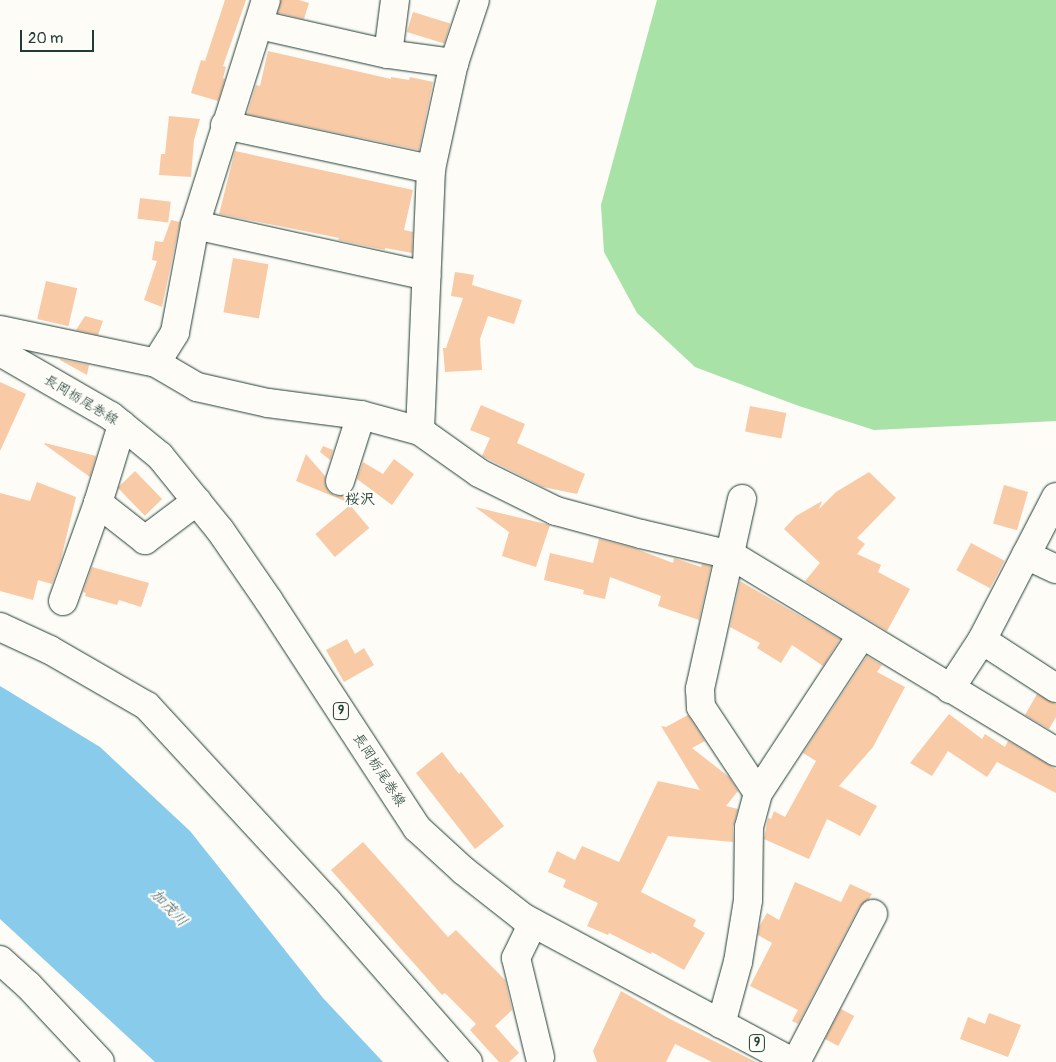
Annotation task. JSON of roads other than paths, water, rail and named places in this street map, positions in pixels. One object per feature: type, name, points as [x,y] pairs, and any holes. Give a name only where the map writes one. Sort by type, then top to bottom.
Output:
[{"type":"street","points":[[388,54],[395,0]]},
{"type":"street","points":[[420,431],[431,168],[454,63],[476,0]]},
{"type":"street","points":[[156,363],[175,332],[195,225],[225,125],[263,12],[388,54],[454,63]]},
{"type":"street","points":[[225,125],[431,168]]},
{"type":"street","points":[[195,225],[426,276]]},
{"type":"street","points":[[0,330],[156,363],[197,388],[268,403],[361,415],[420,431],[479,473],[556,511],[641,534],[731,555],[826,612],[861,636],[1056,752]]},
{"type":"street","name":"長岡栃尾巻線","points":[[0,352],[111,416],[160,456],[220,530],[270,601],[417,828],[464,871],[533,923],[794,1062]]},
{"type":"street","points":[[340,481],[361,415]]},
{"type":"street","points":[[63,601],[98,503],[122,425]]},
{"type":"street","points":[[950,689],[982,640],[1056,497]]},
{"type":"street","points":[[742,499],[700,689],[701,707],[758,793]]},
{"type":"street","points":[[98,503],[145,540],[196,501]]},
{"type":"street","points":[[1026,555],[1056,569]]},
{"type":"street","points":[[0,627],[50,650],[147,706],[328,901],[468,1062]]},
{"type":"street","points":[[722,1024],[738,962],[748,900],[748,827],[758,793],[861,636]]},
{"type":"street","points":[[982,640],[1056,688]]},
{"type":"street","points":[[794,1062],[872,914]]},
{"type":"street","points":[[533,923],[516,958],[540,1056]]},
{"type":"street","points":[[0,960],[28,985],[100,1062]]},
{"type":"water","name":"加茂川","points":[[0,686],[100,747],[190,831],[323,998],[383,1062],[155,1062],[0,919]]},
{"type":"district","name":"桜沢","points":[[360,500]]}]
